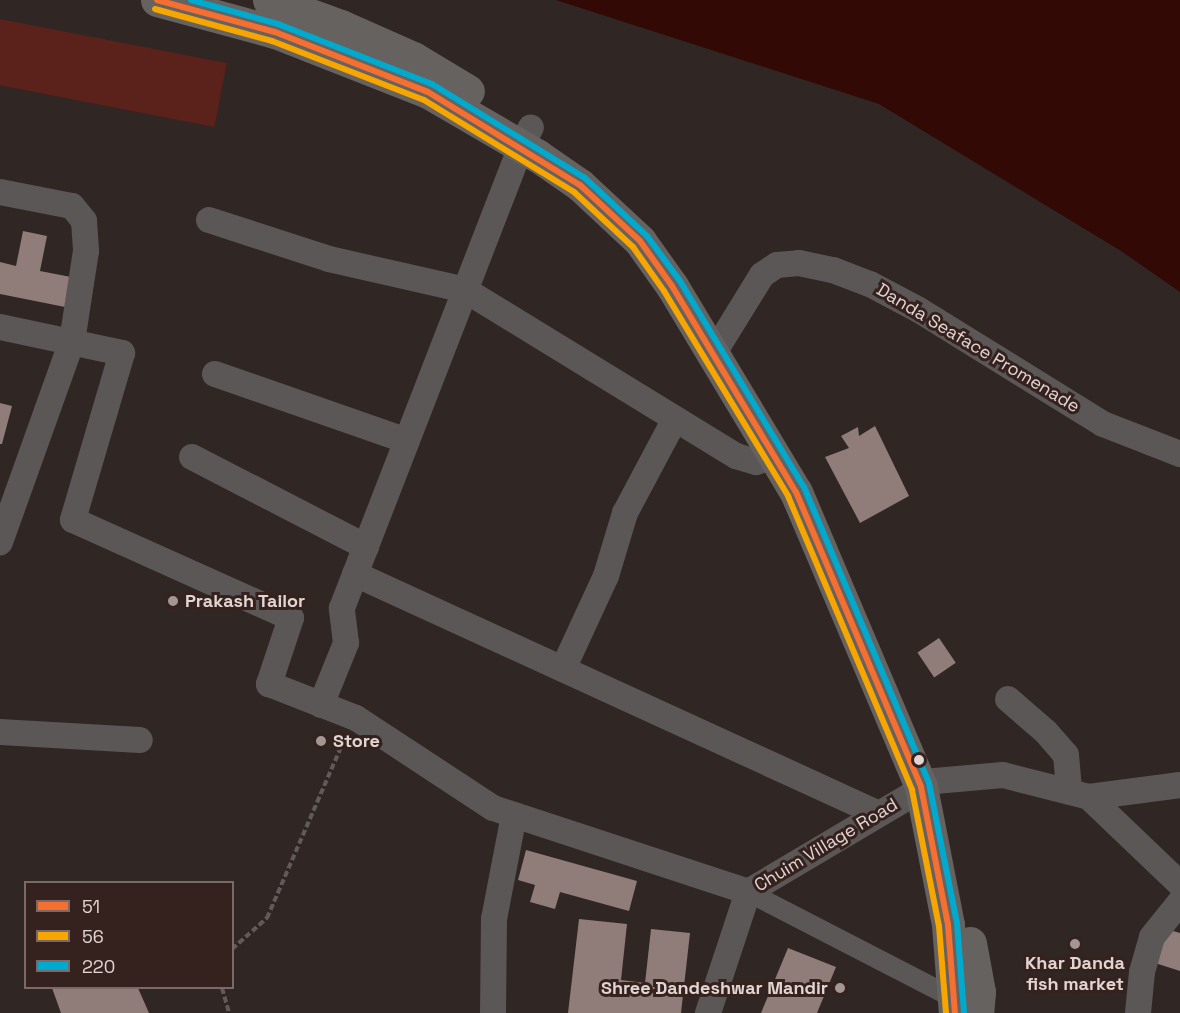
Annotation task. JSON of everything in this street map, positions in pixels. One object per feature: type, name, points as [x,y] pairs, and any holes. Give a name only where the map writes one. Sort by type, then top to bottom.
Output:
[{"type":"main road","points":[[157,0],[248,11],[374,56],[413,58],[526,136],[561,144],[620,189],[661,237],[773,456],[796,492],[928,784]]},
{"type":"main road","points":[[269,0],[374,56]]},
{"type":"main road","points":[[718,345],[823,511],[928,784],[963,891],[978,992],[962,1008]]},
{"type":"street","points":[[321,705],[346,643],[342,608],[526,136]]},
{"type":"street","points":[[0,192],[72,206],[84,220],[86,251],[72,341],[0,542]]},
{"type":"street","points":[[209,220],[329,259],[465,290],[736,456],[756,462],[773,456]]},
{"type":"street","name":"Danda Seaface Promenade","points":[[718,345],[762,275],[777,265],[799,263],[833,270],[870,284],[919,310],[1103,424],[1180,454]]},
{"type":"street","points":[[0,327],[122,353],[73,520],[291,618],[268,684],[356,718],[493,808],[748,892],[962,1008]]},
{"type":"street","points":[[215,374],[407,441]]},
{"type":"street","points":[[563,669],[606,576],[625,513],[675,419]]},
{"type":"street","points":[[192,457],[366,547]]},
{"type":"street","points":[[355,574],[877,813]]},
{"type":"street","points":[[1008,699],[1046,732],[1066,755],[1079,795],[1180,884]]},
{"type":"street","points":[[0,732],[140,740]]},
{"type":"street","points":[[928,784],[1003,775],[1079,795],[1180,785]]},
{"type":"street","name":"Chuim Village Road","points":[[708,1013],[748,892],[928,784]]},
{"type":"street","points":[[493,1013],[494,919],[514,815]]},
{"type":"street","points":[[1138,1013],[1142,972],[1152,937],[1180,902]]},
{"type":"path","points":[[234,947],[267,918],[331,763],[356,718]]},
{"type":"path","points":[[223,989],[229,1013]]},
{"type":"shaded area","points":[[556,0],[1180,0],[1180,292],[1121,251],[879,104]]},
{"type":"shaded area","points":[[0,19],[227,63],[214,127],[0,85]]},
{"type":"building","points":[[23,231],[47,236],[40,271],[71,277],[65,307],[0,294],[0,262],[16,266]]},
{"type":"building","points":[[0,403],[12,406],[2,444],[0,444]]},
{"type":"building","points":[[875,426],[909,496],[860,523],[825,457],[849,448],[841,436],[858,427],[859,436]]},
{"type":"building","points":[[939,638],[956,663],[934,677],[917,653]]},
{"type":"building","points":[[526,850],[637,881],[629,911],[560,892],[555,909],[530,902],[535,885],[518,880]]},
{"type":"building","points":[[579,919],[627,924],[621,980],[645,983],[651,929],[690,933],[681,1013],[568,1013]]},
{"type":"building","points":[[1166,929],[1180,933],[1180,971],[1155,963]]},
{"type":"building","points":[[788,948],[836,967],[817,1013],[761,1013]]},
{"type":"building","points":[[52,989],[138,989],[149,1013],[61,1013]]},
{"type":"transit line","name":"51","points":[[157,0],[275,32],[428,92],[580,185],[640,241],[672,286],[796,492],[921,787],[948,925],[955,1013]]},
{"type":"transit line","name":"220","points":[[191,0],[278,24],[432,84],[585,178],[647,236],[680,281],[804,487],[929,783],[957,923],[964,1012]]},
{"type":"transit line","name":"56","points":[[155,9],[272,41],[424,100],[574,192],[633,247],[664,291],[788,496],[912,790],[939,926],[946,1013]]},
{"type":"place","name":"Prakash Tailor","points":[[173,601]]},
{"type":"place","name":"Store","points":[[321,741]]},
{"type":"place","name":"Khar Danda fish market","points":[[1075,944]]},
{"type":"place","name":"Shree Dandeshwar Mandir","points":[[840,988]]}]
